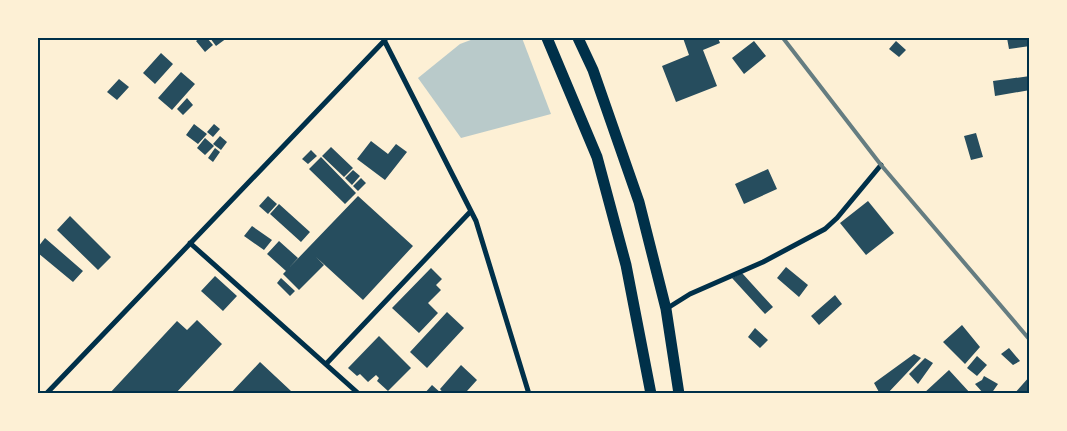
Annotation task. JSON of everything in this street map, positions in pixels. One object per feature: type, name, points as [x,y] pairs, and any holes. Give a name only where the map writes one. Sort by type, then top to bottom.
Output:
[{"type":"highway","points":[[546,38],[596,157],[626,265],[651,394]]},
{"type":"highway","points":[[578,38],[593,70],[638,202],[666,309],[679,394]]},
{"type":"street","points":[[46,394],[384,39],[476,221],[529,394]]},
{"type":"street","points":[[666,309],[690,294],[763,262],[825,229],[837,218],[881,165]]},
{"type":"street","points":[[326,364],[471,211]]},
{"type":"street","points":[[190,243],[359,394]]},
{"type":"shaded area","points":[[476,38],[522,38],[551,114],[461,138],[418,78],[460,44]]},
{"type":"building","points":[[200,38],[207,38],[213,45],[205,52],[196,41]]},
{"type":"building","points":[[210,38],[227,38],[216,46]]},
{"type":"building","points":[[683,38],[718,38],[720,43],[703,50],[717,86],[676,102],[662,66],[689,55]]},
{"type":"building","points":[[1007,38],[1030,38],[1030,46],[1009,49]]},
{"type":"building","points":[[754,41],[766,56],[744,74],[732,58]]},
{"type":"building","points":[[896,41],[906,50],[899,57],[889,49]]},
{"type":"building","points":[[161,53],[173,64],[155,84],[143,73]]},
{"type":"building","points":[[181,72],[195,84],[172,110],[158,98]]},
{"type":"building","points":[[1030,76],[1030,90],[995,96],[993,81]]},
{"type":"building","points":[[119,79],[129,87],[117,100],[107,92]]},
{"type":"building","points":[[187,98],[193,105],[183,115],[177,109]]},
{"type":"building","points":[[194,124],[207,134],[198,144],[186,135]]},
{"type":"building","points":[[214,124],[220,129],[213,137],[207,132]]},
{"type":"building","points":[[976,133],[983,157],[971,160],[964,136]]},
{"type":"building","points":[[220,136],[227,142],[221,150],[213,144]]},
{"type":"building","points":[[205,138],[214,146],[205,155],[197,148]]},
{"type":"building","points":[[371,141],[388,154],[396,144],[407,152],[385,180],[357,159]]},
{"type":"building","points":[[331,147],[353,168],[344,177],[322,156]]},
{"type":"building","points":[[215,148],[220,152],[213,162],[208,158]]},
{"type":"building","points":[[311,150],[317,156],[308,164],[302,159]]},
{"type":"building","points":[[321,157],[356,193],[345,204],[309,169]]},
{"type":"building","points":[[768,169],[777,189],[744,204],[735,184]]},
{"type":"building","points":[[353,170],[360,176],[352,185],[345,178]]},
{"type":"building","points":[[361,178],[366,183],[358,191],[353,186]]},
{"type":"building","points":[[268,196],[277,204],[268,214],[259,206]]},
{"type":"building","points":[[358,196],[413,246],[363,300],[316,257],[324,265],[299,290],[283,274]]},
{"type":"building","points":[[868,201],[894,233],[866,255],[840,223]]},
{"type":"building","points":[[279,204],[310,232],[301,242],[270,214]]},
{"type":"building","points":[[70,216],[111,257],[98,270],[57,230]]},
{"type":"building","points":[[252,226],[272,240],[264,250],[244,236]]},
{"type":"building","points":[[45,238],[83,271],[73,282],[38,253],[38,247]]},
{"type":"building","points":[[279,241],[298,258],[286,271],[267,254]]},
{"type":"building","points":[[786,267],[808,285],[799,297],[777,278]]},
{"type":"building","points":[[431,268],[442,279],[436,285],[441,290],[428,303],[438,313],[419,333],[392,308]]},
{"type":"building","points":[[742,273],[773,307],[765,314],[732,278]]},
{"type":"building","points":[[215,276],[237,296],[223,311],[201,291]]},
{"type":"building","points":[[281,278],[295,291],[290,296],[277,283]]},
{"type":"building","points":[[835,295],[842,304],[819,325],[811,316]]},
{"type":"building","points":[[447,312],[464,328],[427,368],[410,352]]},
{"type":"building","points":[[197,320],[222,344],[175,394],[109,394],[177,321],[187,330]]},
{"type":"building","points":[[962,325],[980,347],[965,364],[943,342]]},
{"type":"building","points":[[755,328],[768,340],[760,348],[748,337]]},
{"type":"building","points":[[379,336],[411,368],[388,391],[377,381],[379,378],[376,375],[368,382],[360,374],[357,376],[348,368]]},
{"type":"building","points":[[1009,348],[1020,361],[1013,365],[1001,354]]},
{"type":"building","points":[[914,354],[921,358],[887,394],[880,394],[874,383]]},
{"type":"building","points":[[977,356],[987,365],[977,376],[967,368]]},
{"type":"building","points":[[925,358],[933,363],[918,384],[909,374]]},
{"type":"building","points":[[260,362],[291,391],[288,394],[230,394]]},
{"type":"building","points":[[461,365],[477,380],[467,391],[470,394],[444,394],[440,389]]},
{"type":"building","points":[[949,370],[971,394],[923,394]]},
{"type":"building","points":[[984,376],[998,384],[991,394],[984,394],[975,384],[982,380]]},
{"type":"building","points":[[1030,376],[1030,394],[1014,394]]},
{"type":"building","points":[[432,385],[442,394],[424,394]]},
{"type":"railway","points":[[783,38],[881,165],[1030,340]]}]
